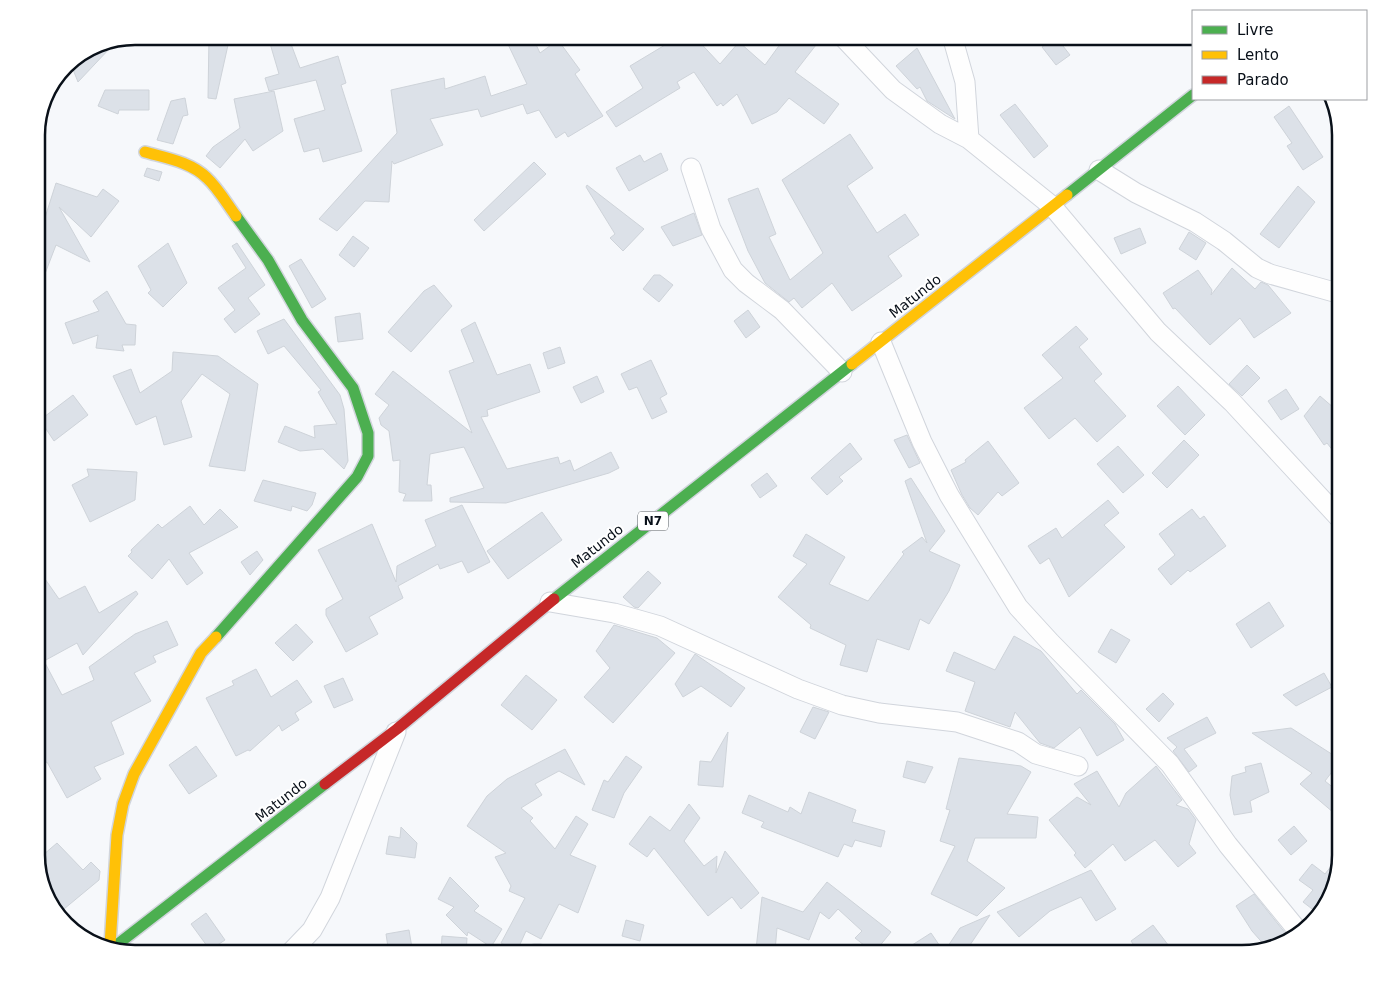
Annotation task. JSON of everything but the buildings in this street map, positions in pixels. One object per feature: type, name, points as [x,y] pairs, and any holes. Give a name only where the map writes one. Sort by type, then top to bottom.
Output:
[{"type":"main road","name":"Matundo","points":[[116,943],[397,729],[550,602],[1192,96]]},
{"type":"main road","points":[[112,942],[117,836],[123,804],[134,774],[201,653],[357,477],[368,456],[368,433],[353,388],[302,320],[254,240],[208,178],[200,171],[145,152]]},
{"type":"street","points":[[850,45],[893,90],[940,124],[969,139],[1052,206],[1158,332],[1232,402],[1332,510]]},
{"type":"street","points":[[955,45],[965,82],[969,139]]},
{"type":"street","points":[[691,168],[711,229],[733,270],[746,283],[782,310],[842,372]]},
{"type":"street","points":[[1099,170],[1136,193],[1195,222],[1224,241],[1257,268],[1270,274],[1332,291]]},
{"type":"street","points":[[881,342],[922,442],[949,495],[1018,607],[1170,764],[1228,845],[1295,927]]},
{"type":"street","points":[[550,602],[614,613],[660,626],[798,689],[842,705],[879,712],[957,722],[1018,742],[1036,754],[1078,766]]},
{"type":"street","points":[[298,945],[312,930],[330,898],[397,729]]},
{"type":"traffic: fast","points":[[1067,195],[1192,96]]},
{"type":"traffic: fast","points":[[216,637],[357,477],[368,456],[368,433],[353,388],[302,320],[268,260],[236,216]]},
{"type":"traffic: fast","points":[[554,599],[852,364]]},
{"type":"traffic: fast","points":[[119,943],[325,784]]},
{"type":"traffic: slow","points":[[145,152],[178,161],[194,168],[215,186],[236,216]]},
{"type":"traffic: slow","points":[[852,364],[1067,195]]},
{"type":"traffic: slow","points":[[110,941],[117,835],[123,804],[134,774],[201,653],[216,637]]},
{"type":"traffic: jam","points":[[325,784],[397,729],[554,599]]}]
